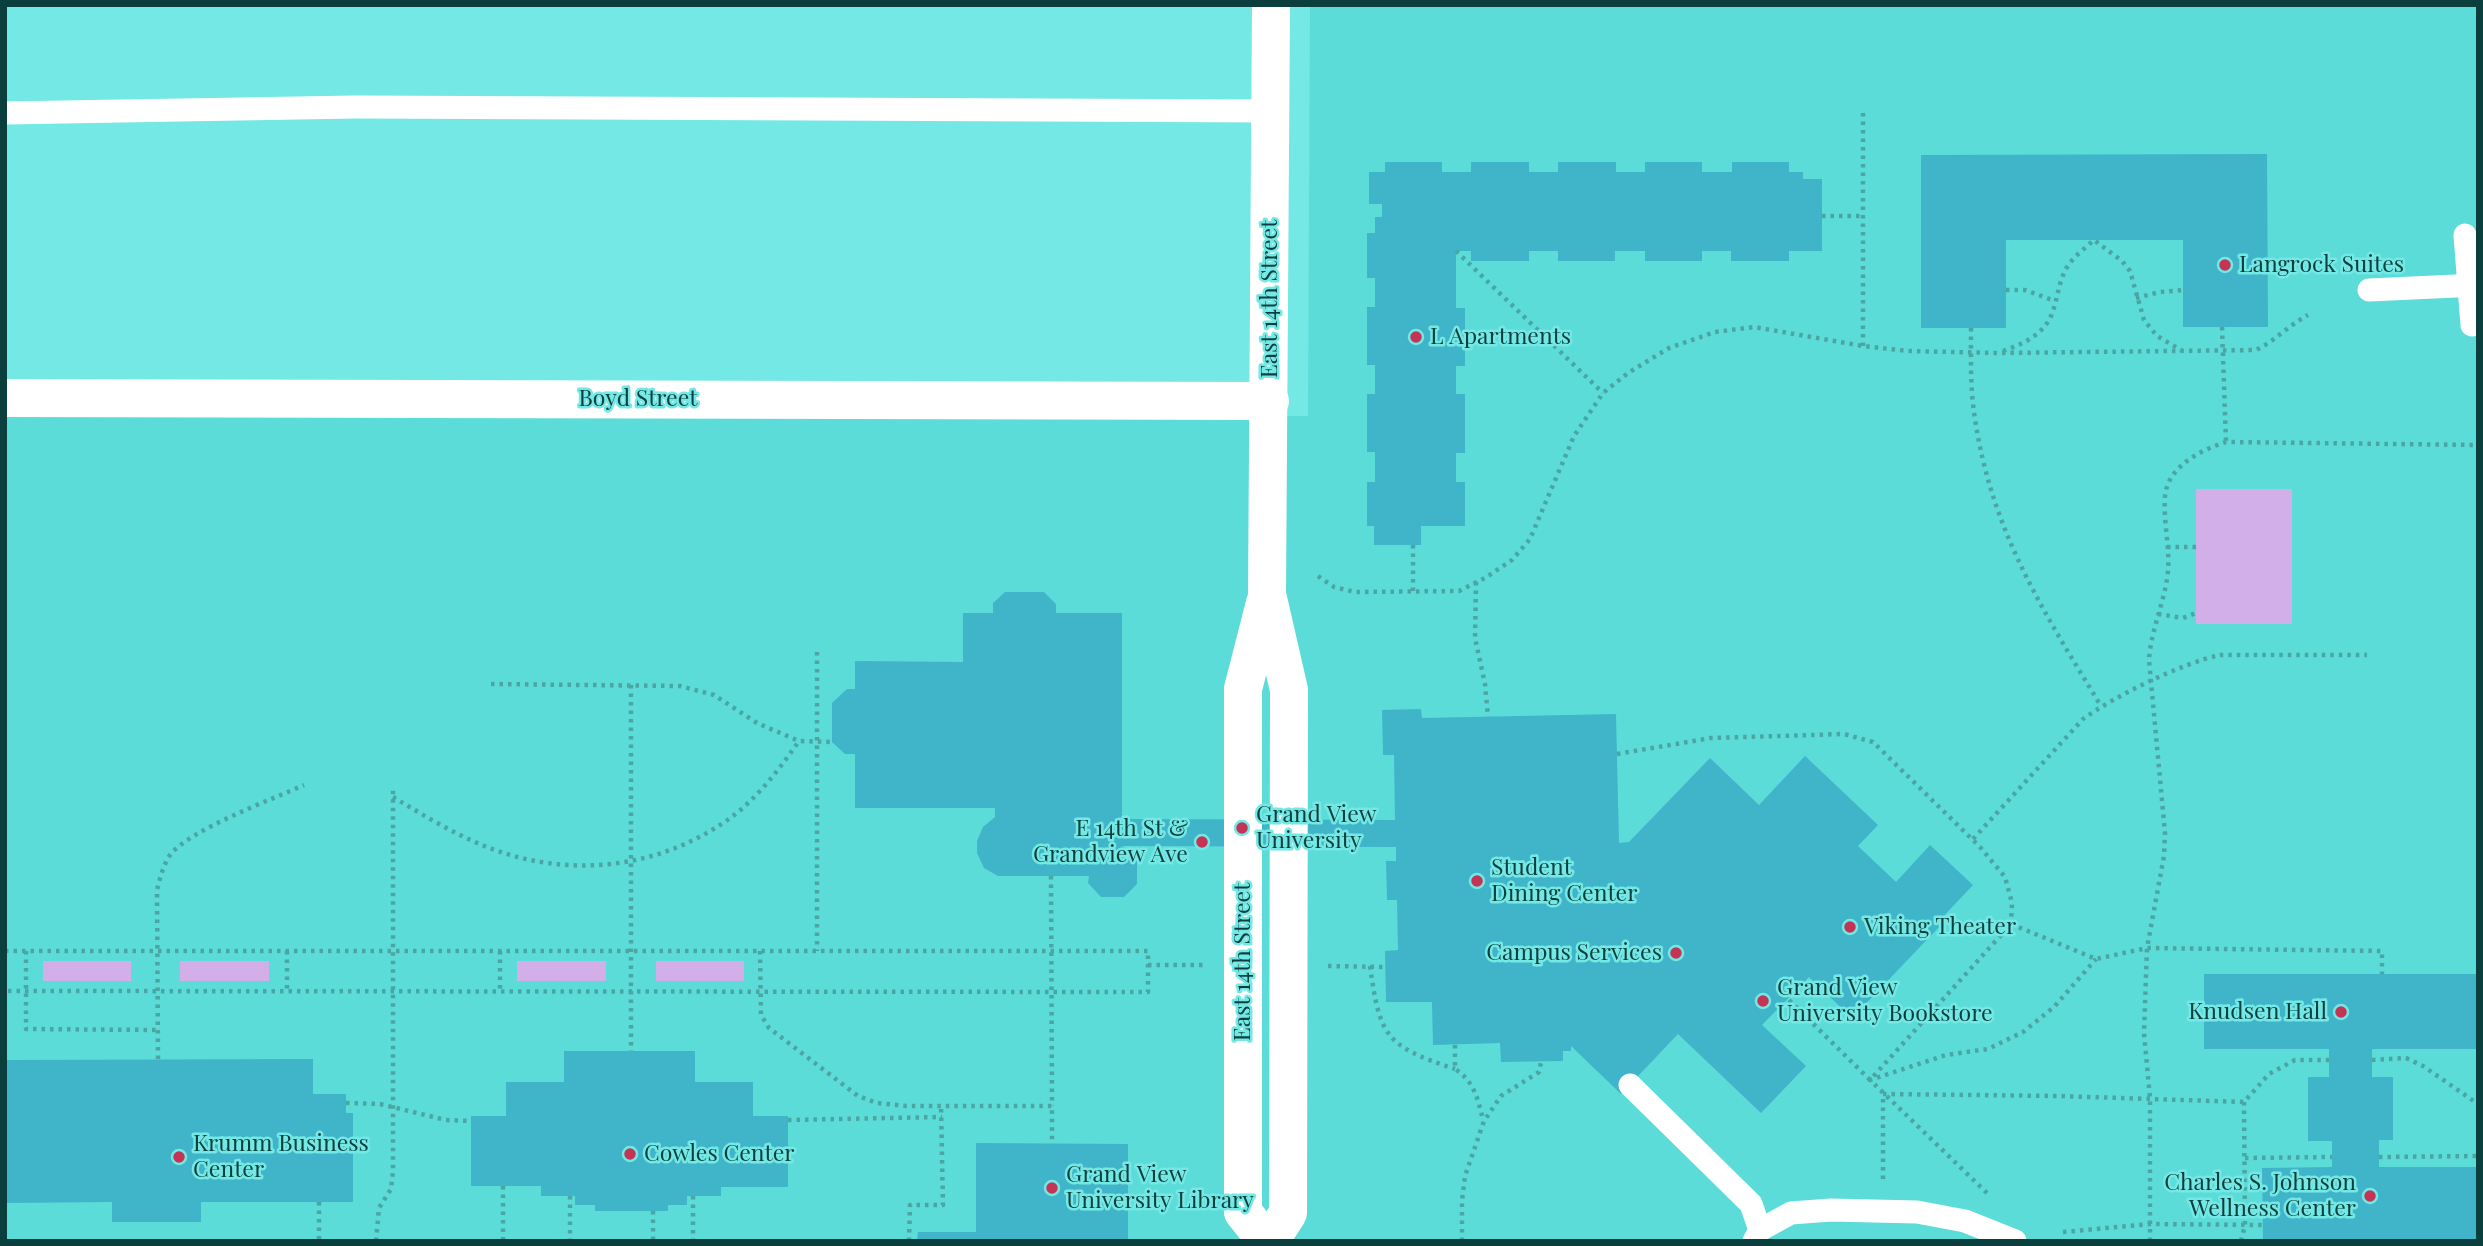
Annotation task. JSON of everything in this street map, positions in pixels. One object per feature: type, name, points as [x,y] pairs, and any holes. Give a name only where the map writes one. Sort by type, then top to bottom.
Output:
[{"type":"main road","name":"East 14th Street","points":[[1268,1241],[1288,1213],[1289,690],[1267,594],[1271,5]]},
{"type":"main road","name":"Boyd Street","points":[[5,398],[1270,401]]},
{"type":"lane","points":[[5,113],[356,107],[1271,111]]},
{"type":"lane","points":[[2465,235],[2474,285],[2472,326]]},
{"type":"lane","points":[[2369,290],[2474,285]]},
{"type":"lane","points":[[1630,1085],[1751,1204],[1757,1236],[1791,1213],[1830,1210],[1917,1212],[1965,1221],[2015,1241]]},
{"type":"path","points":[[1863,110],[1863,346]]},
{"type":"path","points":[[1822,216],[1863,216]]},
{"type":"path","points":[[1999,353],[2027,342],[2041,331],[2051,316],[2063,274],[2071,261],[2094,240],[2122,261],[2130,271],[2144,320],[2157,336],[2182,351]]},
{"type":"path","points":[[1456,251],[1603,393]]},
{"type":"path","points":[[2006,290],[2025,290],[2055,301]]},
{"type":"path","points":[[2136,298],[2183,290]]},
{"type":"path","points":[[1318,576],[1334,587],[1355,592],[1459,591],[1512,560],[1530,539],[1574,436],[1603,393],[1628,373],[1669,348],[1715,332],[1754,327],[1908,351],[2223,351],[2256,350],[2308,315]]},
{"type":"path","points":[[2222,327],[2225,442]]},
{"type":"path","points":[[1971,328],[1975,419],[1984,465],[2001,521],[2038,602],[2101,706]]},
{"type":"path","points":[[2150,1241],[2150,1098],[2144,1033],[2147,948],[2164,856],[2165,833],[2148,660],[2150,639],[2164,596],[2168,569],[2165,494],[2172,477],[2186,461],[2204,449],[2225,442],[2478,445]]},
{"type":"path","points":[[1413,545],[1413,591]]},
{"type":"path","points":[[2167,547],[2196,547]]},
{"type":"path","points":[[1476,582],[1475,638],[1485,684],[1488,716]]},
{"type":"path","points":[[2158,614],[2183,618],[2196,613]]},
{"type":"path","points":[[817,652],[817,951]]},
{"type":"path","points":[[1973,839],[2083,719],[2101,706],[2151,682],[2202,659],[2220,655],[2367,655]]},
{"type":"path","points":[[491,684],[680,686],[714,695],[757,723],[799,741],[832,742]]},
{"type":"path","points":[[631,685],[631,1051]]},
{"type":"path","points":[[1617,754],[1712,738],[1844,734],[1872,742],[1973,839],[2005,877],[2012,903],[2011,924],[1870,1080]]},
{"type":"path","points":[[393,797],[488,848],[563,866],[597,866],[655,856],[683,845],[723,823],[774,775],[799,741]]},
{"type":"path","points":[[158,1059],[157,890],[161,872],[171,854],[193,835],[304,785]]},
{"type":"path","points":[[376,1241],[379,1208],[391,1189],[393,1171],[393,786]]},
{"type":"path","points":[[1051,876],[1052,1143]]},
{"type":"path","points":[[2011,924],[2096,959],[2147,948],[2382,951],[2382,974]]},
{"type":"path","points":[[5,951],[1148,951],[1148,992],[5,991]]},
{"type":"path","points":[[26,951],[26,1030],[158,1030]]},
{"type":"path","points":[[287,951],[287,991]]},
{"type":"path","points":[[500,951],[500,992]]},
{"type":"path","points":[[760,951],[761,1015],[769,1028],[858,1096],[877,1102],[941,1106],[1052,1106]]},
{"type":"path","points":[[1870,1080],[1946,1055],[1988,1049],[2023,1032],[2054,1007],[2096,959]]},
{"type":"path","points":[[1370,966],[1375,1001],[1382,1023],[1394,1043],[1466,1076],[1477,1094],[1484,1121]]},
{"type":"path","points":[[1787,999],[1987,1193]]},
{"type":"path","points":[[1455,1045],[1455,1069]]},
{"type":"path","points":[[2372,1060],[2406,1058],[2423,1066],[2478,1104]]},
{"type":"path","points":[[2241,1241],[2245,1225],[2244,1102],[2269,1074],[2295,1060],[2329,1060]]},
{"type":"path","points":[[1462,1241],[1465,1176],[1484,1121],[1501,1096],[1539,1072],[1541,1062]]},
{"type":"path","points":[[1883,1094],[2244,1102]]},
{"type":"path","points":[[1883,1094],[1883,1179]]},
{"type":"path","points":[[346,1102],[471,1121]]},
{"type":"path","points":[[909,1241],[910,1205],[943,1205],[941,1106]]},
{"type":"path","points":[[788,1120],[942,1117]]},
{"type":"path","points":[[2379,1157],[2478,1156]]},
{"type":"path","points":[[2245,1158],[2332,1157]]},
{"type":"path","points":[[503,1186],[503,1241]]},
{"type":"path","points":[[570,1196],[570,1241]]},
{"type":"path","points":[[693,1196],[693,1241]]},
{"type":"path","points":[[319,1202],[319,1241]]},
{"type":"path","points":[[653,1211],[653,1241]]},
{"type":"path","points":[[2063,1232],[2150,1224],[2263,1225]]},
{"type":"shaded area","name":"Grand View University","points":[[1310,5],[2478,5],[2478,1241],[5,1241],[5,414],[1308,416]]},
{"type":"shaded area","points":[[2196,489],[2292,489],[2292,624],[2196,624]]},
{"type":"shaded area","points":[[43,961],[131,961],[131,981],[43,981]]},
{"type":"shaded area","points":[[180,961],[269,961],[269,981],[180,981]]},
{"type":"shaded area","points":[[517,961],[606,961],[606,981],[517,981]]},
{"type":"shaded area","points":[[656,961],[744,961],[744,981],[656,981]]},
{"type":"building","name":"Langrock Suites","points":[[2267,154],[2268,327],[2183,327],[2183,240],[2006,240],[2006,328],[1921,328],[1921,155]]},
{"type":"building","name":"L Apartments","points":[[1385,162],[1442,162],[1442,172],[1471,172],[1471,162],[1529,162],[1529,172],[1558,172],[1558,162],[1616,162],[1616,172],[1645,172],[1645,162],[1702,162],[1702,172],[1732,172],[1732,162],[1789,162],[1789,172],[1803,172],[1803,179],[1822,179],[1822,251],[1789,251],[1789,261],[1731,261],[1731,251],[1702,251],[1702,261],[1645,261],[1645,251],[1615,251],[1615,261],[1558,261],[1558,251],[1529,251],[1529,261],[1471,261],[1471,251],[1456,251],[1456,308],[1465,308],[1465,366],[1456,366],[1456,394],[1465,394],[1465,453],[1456,453],[1456,482],[1465,482],[1465,526],[1421,526],[1421,545],[1374,545],[1374,526],[1367,526],[1367,482],[1375,482],[1375,452],[1367,452],[1367,394],[1375,394],[1375,365],[1367,365],[1367,307],[1375,307],[1375,278],[1367,278],[1367,233],[1375,233],[1375,217],[1382,217],[1382,204],[1369,204],[1369,172],[1385,172]]},
{"type":"building","points":[[1005,592],[1044,592],[1056,604],[1056,613],[1122,613],[1122,819],[1395,820],[1394,755],[1383,755],[1382,710],[1421,709],[1422,718],[1616,714],[1619,843],[1629,842],[1710,758],[1759,805],[1805,756],[1878,825],[1858,846],[1896,882],[1930,845],[1973,885],[1938,922],[1941,925],[1852,1018],[1809,977],[1762,1025],[1806,1066],[1761,1113],[1678,1034],[1621,1094],[1571,1046],[1571,1051],[1563,1051],[1563,1061],[1501,1062],[1500,1043],[1433,1045],[1432,1002],[1386,1002],[1385,951],[1398,950],[1397,900],[1387,900],[1386,861],[1396,861],[1396,847],[1122,846],[1137,861],[1137,884],[1124,897],[1101,897],[1088,883],[1089,876],[998,876],[984,868],[977,853],[977,841],[983,827],[995,817],[995,808],[855,808],[855,754],[845,754],[832,742],[832,703],[847,689],[855,689],[855,661],[963,662],[963,613],[993,613],[993,603]]},
{"type":"building","points":[[2204,974],[2478,974],[2478,1049],[2372,1049],[2372,1077],[2393,1077],[2393,1140],[2379,1140],[2379,1167],[2478,1167],[2478,1241],[2263,1241],[2262,1168],[2332,1167],[2332,1141],[2308,1141],[2308,1077],[2329,1077],[2329,1049],[2204,1049]]},
{"type":"building","name":"Cowles Center","points":[[564,1051],[695,1051],[695,1082],[753,1082],[753,1116],[788,1116],[788,1187],[721,1187],[721,1196],[687,1196],[687,1205],[668,1205],[668,1211],[595,1211],[595,1205],[575,1205],[575,1196],[541,1196],[541,1186],[471,1186],[471,1116],[506,1116],[506,1082],[564,1082]]},
{"type":"building","name":"Krumm Business Center","points":[[313,1059],[313,1094],[346,1094],[346,1113],[353,1113],[353,1202],[201,1202],[201,1222],[112,1222],[112,1202],[5,1203],[5,1060]]},
{"type":"building","name":"Grand View University Library","points":[[976,1143],[1128,1144],[1128,1241],[917,1241],[918,1232],[976,1232]]},
{"type":"place","name":"Langrock Suites","points":[[2225,265]]},
{"type":"place","name":"L Apartments","points":[[1416,337]]},
{"type":"place","name":"Grand View University","points":[[1242,828]]},
{"type":"place","name":"E 14th St & Grandview Ave","points":[[1202,842]]},
{"type":"place","name":"Student Dining Center","points":[[1477,881]]},
{"type":"place","name":"Viking Theater","points":[[1850,927]]},
{"type":"place","name":"Campus Services","points":[[1676,953]]},
{"type":"place","name":"Grand View University Bookstore","points":[[1763,1001]]},
{"type":"place","name":"Knudsen Hall","points":[[2341,1012]]},
{"type":"place","name":"Cowles Center","points":[[630,1154]]},
{"type":"place","name":"Krumm Business Center","points":[[179,1157]]},
{"type":"place","name":"Grand View University Library","points":[[1052,1188]]},
{"type":"place","name":"Charles S. Johnson Wellness Center","points":[[2370,1196]]}]
